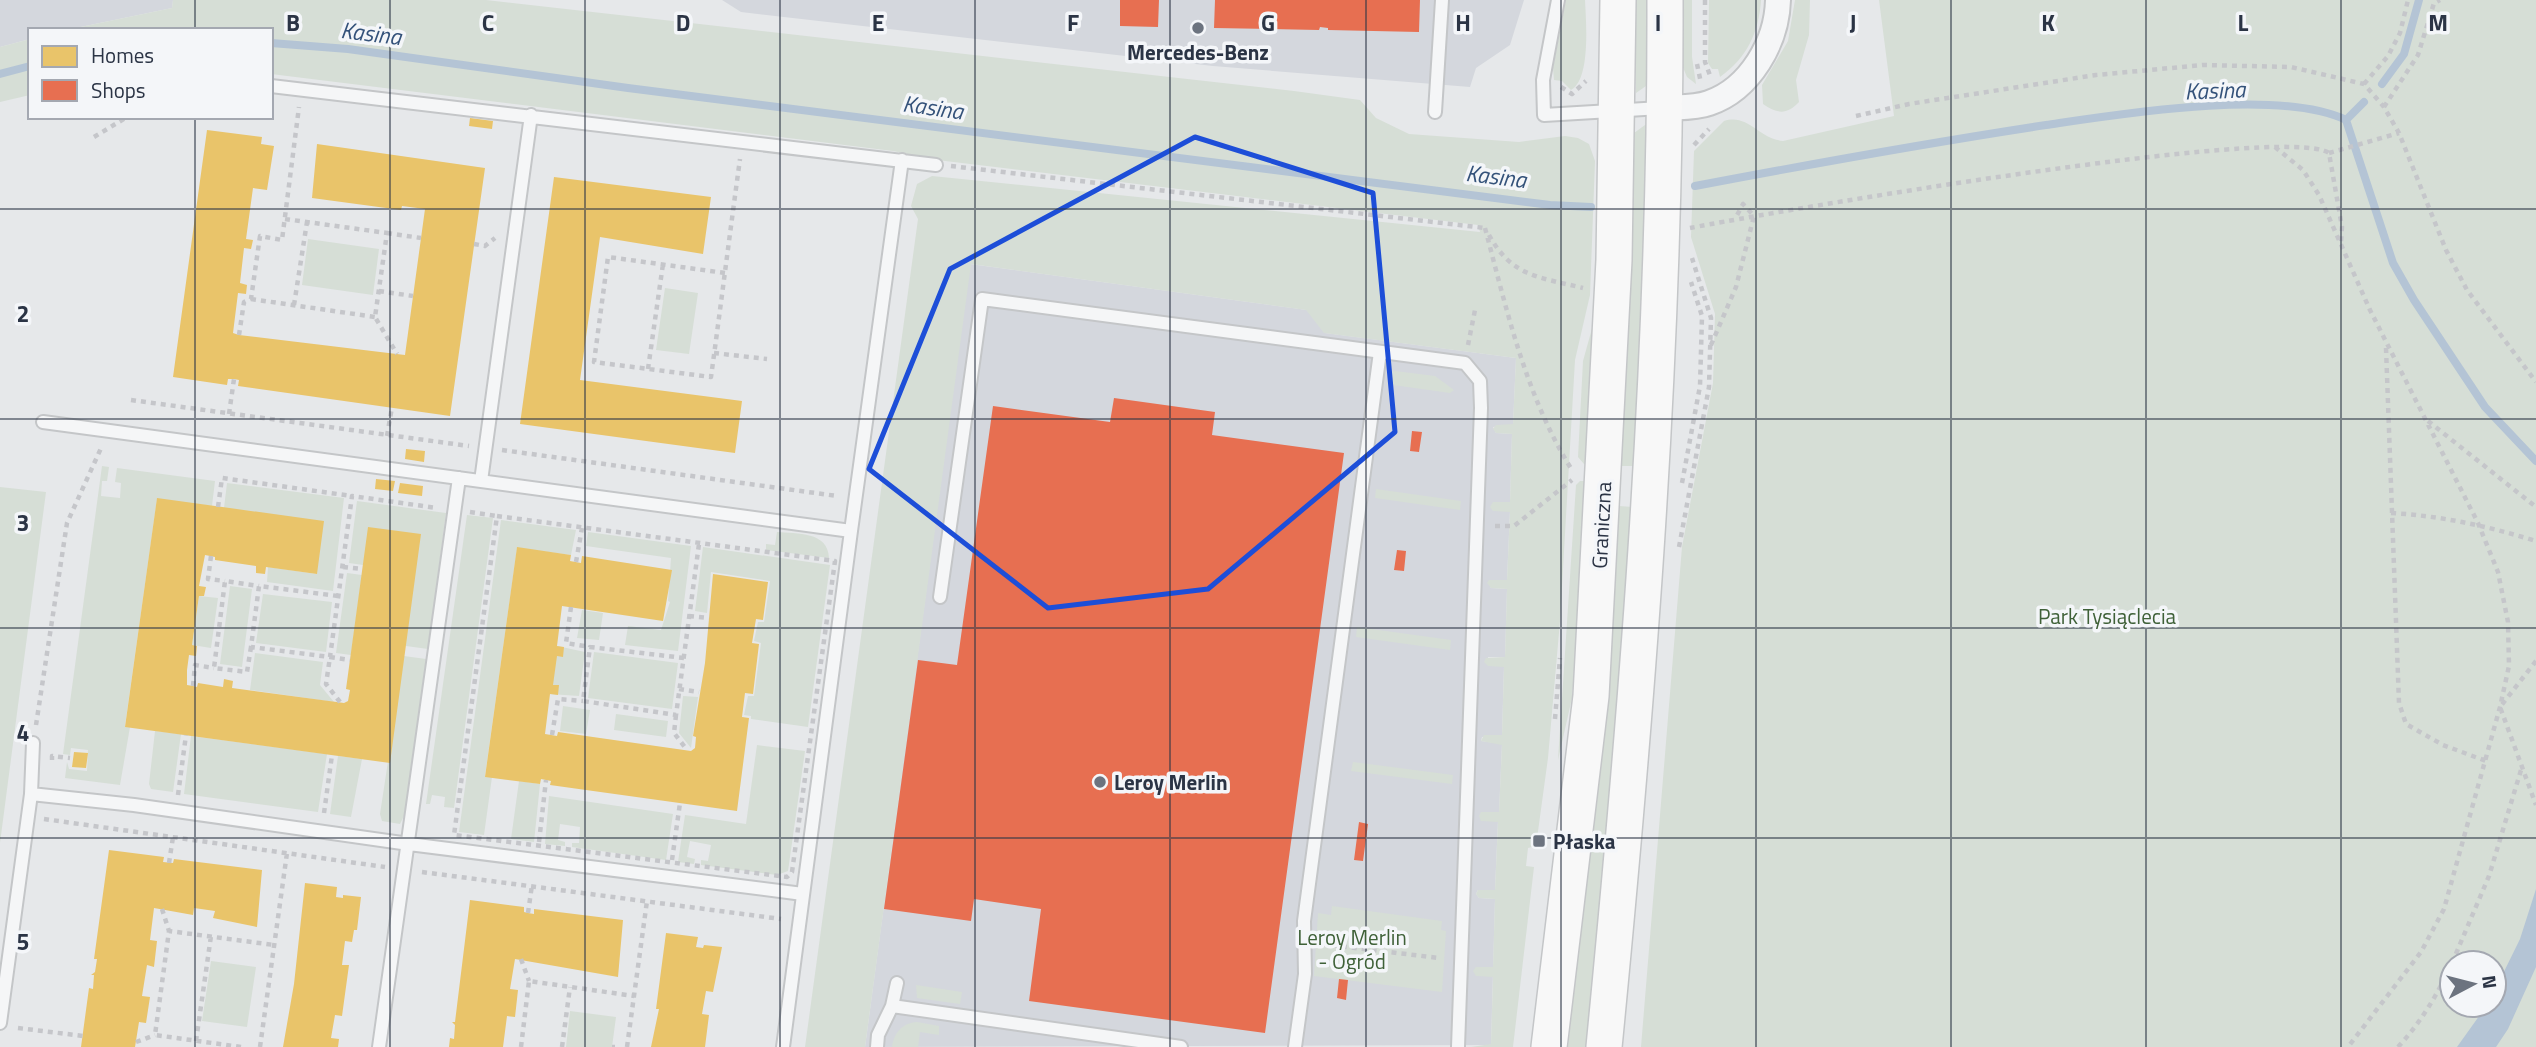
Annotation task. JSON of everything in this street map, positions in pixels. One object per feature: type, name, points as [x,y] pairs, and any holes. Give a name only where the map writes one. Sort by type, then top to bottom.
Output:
[{"type":"main road","name":"Graniczna","points":[[1549,1047],[1591,696],[1605,461],[1618,109],[1618,0]]},
{"type":"main road","points":[[1604,1047],[1625,832],[1650,500],[1682,239],[1665,108],[1665,0]]},
{"type":"street","points":[[1665,108],[1709,103],[1739,85],[1768,47],[1779,0]]},
{"type":"lane","points":[[1435,112],[1442,0]]},
{"type":"lane","points":[[1558,0],[1543,80],[1544,115],[1665,108]]},
{"type":"lane","points":[[273,86],[936,165]]},
{"type":"lane","points":[[481,481],[531,115]]},
{"type":"lane","points":[[783,1047],[902,160]]},
{"type":"lane","points":[[940,597],[982,299],[1465,363],[1480,381],[1458,1047]]},
{"type":"lane","points":[[1295,1047],[1305,974],[1304,921],[1380,352]]},
{"type":"lane","points":[[43,422],[851,531]]},
{"type":"lane","points":[[379,1047],[459,478]]},
{"type":"lane","points":[[0,1024],[31,794],[33,743]]},
{"type":"lane","points":[[31,794],[134,805],[409,844],[803,894]]},
{"type":"lane","points":[[877,1047],[878,1035],[892,1006],[897,983]]},
{"type":"lane","points":[[892,1006],[1181,1047]]},
{"type":"path","points":[[1705,0],[1705,62],[1713,82]]},
{"type":"path","points":[[2366,86],[2388,56],[2400,33],[2408,0]]},
{"type":"path","points":[[2384,107],[2418,55],[2434,2],[2440,0]]},
{"type":"path","points":[[1856,116],[1909,104],[2083,77],[2203,65],[2291,67],[2366,86],[2384,107],[2399,133],[2446,250],[2462,280],[2536,382]]},
{"type":"path","points":[[1543,80],[1558,84],[1572,94],[1583,87],[1588,79]]},
{"type":"path","points":[[251,299],[260,236],[282,240],[302,89]]},
{"type":"path","points":[[94,137],[124,119]]},
{"type":"path","points":[[1691,150],[1713,126]]},
{"type":"path","points":[[2329,153],[2369,144],[2399,133]]},
{"type":"path","points":[[725,273],[608,257],[594,362],[711,377],[725,273],[742,141]]},
{"type":"path","points":[[2275,147],[2303,170],[2319,195],[2386,343],[2478,523],[2498,572],[2508,622],[2509,666],[2500,707],[2444,909],[2421,953],[2348,1047]]},
{"type":"path","points":[[1678,561],[1685,502],[1709,387],[1711,318],[1682,239],[1734,219],[1976,181],[2213,150],[2275,147],[2321,148],[2329,153],[2343,227],[2341,245]]},
{"type":"path","points":[[936,165],[1485,228]]},
{"type":"path","points":[[1734,219],[1743,204],[1754,216]]},
{"type":"path","points":[[1710,348],[1736,287],[1754,216]]},
{"type":"path","points":[[285,219],[421,238]]},
{"type":"path","points":[[295,305],[307,222]]},
{"type":"path","points":[[1485,228],[1501,257],[1519,270],[1589,290]]},
{"type":"path","points":[[1485,228],[1521,360],[1547,424],[1573,472]]},
{"type":"path","points":[[387,233],[375,317],[397,354]]},
{"type":"path","points":[[474,244],[485,246]]},
{"type":"path","points":[[648,369],[663,264]]},
{"type":"path","points":[[379,291],[413,296]]},
{"type":"path","points":[[239,335],[244,302],[251,299],[375,317]]},
{"type":"path","points":[[1465,363],[1475,310]]},
{"type":"path","points":[[2386,343],[2397,682],[2406,724],[2425,736],[2486,761]]},
{"type":"path","points":[[714,353],[766,359]]},
{"type":"path","points":[[229,414],[234,379]]},
{"type":"path","points":[[387,436],[392,407]]},
{"type":"path","points":[[2424,418],[2536,507]]},
{"type":"path","points":[[33,743],[67,523],[92,464],[113,433]]},
{"type":"path","points":[[1572,492],[1574,459]]},
{"type":"path","points":[[218,507],[222,478],[835,561],[812,727]]},
{"type":"path","points":[[1476,526],[1514,526],[1573,480]]},
{"type":"path","points":[[340,702],[326,684],[352,496]]},
{"type":"path","points":[[2391,513],[2436,515],[2478,523],[2536,541]]},
{"type":"path","points":[[482,838],[454,835],[497,516]]},
{"type":"path","points":[[576,562],[582,528]]},
{"type":"path","points":[[687,750],[674,733],[699,544]]},
{"type":"path","points":[[211,556],[208,579],[338,596]]},
{"type":"path","points":[[343,567],[362,569]]},
{"type":"path","points":[[214,668],[225,581]]},
{"type":"path","points":[[193,686],[195,665],[247,672],[259,586]]},
{"type":"path","points":[[571,607],[566,643],[684,658]]},
{"type":"path","points":[[689,616],[709,618]]},
{"type":"path","points":[[251,647],[350,660]]},
{"type":"path","points":[[583,701],[590,647]]},
{"type":"path","points":[[1554,729],[1561,649]]},
{"type":"path","points":[[2500,707],[2536,661]]},
{"type":"path","points":[[680,689],[699,692]]},
{"type":"path","points":[[552,735],[558,699],[677,715]]},
{"type":"path","points":[[2500,707],[2536,805]]},
{"type":"path","points":[[178,796],[186,735]]},
{"type":"path","points":[[509,842],[787,877],[792,872],[809,752]]},
{"type":"path","points":[[324,816],[332,755]]},
{"type":"path","points":[[52,769],[52,756],[69,758]]},
{"type":"path","points":[[2458,949],[2489,876],[2521,770]]},
{"type":"path","points":[[538,846],[547,780]]},
{"type":"path","points":[[672,864],[680,803]]},
{"type":"path","points":[[169,863],[173,837]]},
{"type":"path","points":[[260,1047],[287,853]]},
{"type":"path","points":[[528,913],[533,885]]},
{"type":"path","points":[[627,1047],[647,901]]},
{"type":"path","points":[[155,1035],[169,931],[162,909]]},
{"type":"path","points":[[169,931],[274,945]]},
{"type":"path","points":[[196,1041],[211,936]]},
{"type":"path","points":[[1305,942],[1439,958]]},
{"type":"path","points":[[521,959],[529,981],[521,1047]]},
{"type":"path","points":[[529,981],[634,996]]},
{"type":"path","points":[[562,1047],[570,987]]},
{"type":"path","points":[[2398,1047],[2412,1032],[2438,993]]},
{"type":"path","points":[[14,1028],[83,1037]]},
{"type":"path","points":[[136,1042],[155,1035],[241,1047]]},
{"type":"highlighted area","points":[[1195,137],[1373,193],[1395,432],[1208,589],[1048,608],[869,469],[950,269]]},
{"type":"shaded area","points":[[0,0],[173,0],[172,8],[76,28],[28,28],[28,40],[0,47]]},
{"type":"shaded area","name":"Mercedes-Benz","points":[[722,0],[1524,0],[1510,45],[1476,68],[1470,87],[1213,66],[741,12]]},
{"type":"shaded area","points":[[970,264],[1307,310],[1325,333],[1516,358],[1513,425],[1493,427],[1496,433],[1512,434],[1510,502],[1493,502],[1493,511],[1510,511],[1507,580],[1488,581],[1491,588],[1507,589],[1505,657],[1488,657],[1488,666],[1504,666],[1502,735],[1482,737],[1481,741],[1502,744],[1499,813],[1483,812],[1498,821],[1495,890],[1478,890],[1476,894],[1479,898],[1495,899],[1491,1045],[865,1047]]},
{"type":"green space","points":[[173,0],[486,0],[1294,91],[1360,100],[1376,118],[1409,134],[1519,142],[1565,136],[1578,138],[1589,144],[1595,161],[1590,295],[1575,360],[1560,621],[1548,758],[1536,846],[1528,848],[1526,866],[1534,867],[1513,1047],[1471,1047],[1491,1044],[1493,977],[1476,976],[1473,971],[1476,967],[1493,967],[1495,899],[1479,898],[1476,894],[1478,890],[1495,890],[1498,822],[1481,821],[1479,816],[1481,812],[1499,812],[1502,745],[1481,741],[1484,735],[1502,735],[1504,667],[1488,666],[1484,662],[1486,658],[1505,657],[1507,589],[1491,588],[1487,583],[1489,580],[1507,580],[1510,512],[1493,511],[1490,507],[1493,502],[1510,502],[1512,434],[1496,433],[1493,429],[1496,425],[1513,424],[1516,358],[1324,333],[1306,310],[971,264],[865,1047],[805,1047],[918,219],[911,206],[917,184],[932,176],[1480,232],[1478,225],[937,160],[893,151],[273,74],[273,28],[76,28],[172,8]]},
{"type":"green space","points":[[1566,0],[1585,0],[1584,62],[1582,74],[1571,90],[1562,81],[1554,80],[1553,68]]},
{"type":"green space","points":[[1634,0],[1649,0],[1649,78],[1646,86],[1636,93]]},
{"type":"green space","points":[[1681,0],[1692,0],[1692,57],[1696,84],[1687,77],[1682,65]]},
{"type":"green space","points":[[1709,0],[1761,0],[1758,23],[1750,43],[1738,61],[1720,77],[1718,69],[1712,69],[1708,63]]},
{"type":"green space","points":[[1795,0],[1810,0],[1809,35],[1796,80],[1799,102],[1782,112],[1763,104],[1762,85],[1788,41]]},
{"type":"green space","name":"Park Tysiąclecia","points":[[1879,0],[2536,0],[2536,1047],[1641,1047],[1682,547],[1713,383],[1715,314],[1691,237],[1694,151],[1724,121],[1732,119],[1747,123],[1767,136],[1783,141],[1894,116]]},
{"type":"green space","points":[[28,40],[28,95],[0,102],[0,47]]},
{"type":"green space","points":[[1648,125],[1635,466],[1621,466],[1634,133]]},
{"type":"green space","points":[[308,239],[379,249],[373,295],[302,285]]},
{"type":"green space","points":[[665,288],[698,293],[689,354],[656,350]]},
{"type":"green space","points":[[1596,314],[1589,464],[1584,464],[1578,457],[1583,361]]},
{"type":"green space","points":[[1391,372],[1435,376],[1454,390],[1450,393],[1393,385],[1390,383]]},
{"type":"green space","points":[[102,466],[109,467],[107,481],[102,481],[101,496],[120,498],[121,483],[115,482],[117,468],[215,481],[212,506],[157,499],[125,726],[130,727],[120,785],[65,778],[67,762],[69,769],[87,771],[88,750],[71,748],[70,755],[63,754]]},
{"type":"green space","points":[[1580,481],[1588,481],[1572,698],[1558,760],[1576,485]]},
{"type":"green space","points":[[227,483],[344,498],[333,591],[267,582],[268,567],[317,574],[224,508]]},
{"type":"green space","points":[[0,487],[46,492],[0,843]]},
{"type":"green space","points":[[1376,489],[1461,501],[1460,510],[1375,498]]},
{"type":"green space","points":[[357,501],[446,513],[428,649],[406,646],[363,565],[349,563]]},
{"type":"green space","points":[[1619,506],[1633,507],[1589,1047],[1568,1047],[1608,677]]},
{"type":"green space","points":[[467,515],[493,518],[454,808],[444,807],[445,797],[432,795],[430,804],[426,804]]},
{"type":"green space","points":[[501,520],[576,530],[571,555],[517,548],[485,776],[492,777],[484,835],[459,832]]},
{"type":"green space","points":[[588,532],[691,546],[678,651],[625,645],[628,626],[661,630],[670,602],[671,558],[586,546]]},
{"type":"green space","points":[[777,532],[817,538],[827,549],[829,558],[766,550],[766,544],[775,545]]},
{"type":"green space","points":[[703,547],[830,565],[808,727],[751,719],[751,716],[744,715],[748,696],[754,696],[761,643],[754,641],[758,622],[764,622],[770,581],[711,572],[707,613],[695,611]]},
{"type":"green space","points":[[347,573],[362,575],[351,655],[336,653]]},
{"type":"green space","points":[[230,586],[252,589],[242,667],[220,664]]},
{"type":"green space","points":[[263,594],[332,602],[326,652],[256,643]]},
{"type":"green space","points":[[199,596],[218,598],[211,648],[192,645]]},
{"type":"green space","points":[[582,610],[603,613],[599,640],[577,638]]},
{"type":"green space","points":[[1357,627],[1451,640],[1450,650],[1356,637]]},
{"type":"green space","points":[[557,646],[585,652],[579,696],[550,694]]},
{"type":"green space","points":[[594,652],[678,663],[672,709],[588,698]]},
{"type":"green space","points":[[255,653],[323,662],[320,685],[334,702],[250,690]]},
{"type":"green space","points":[[404,656],[426,659],[404,816],[400,824],[382,821],[380,814]]},
{"type":"green space","points":[[683,696],[698,697],[691,748],[679,733]]},
{"type":"green space","points":[[563,706],[590,710],[586,734],[560,731]]},
{"type":"green space","points":[[616,714],[668,721],[666,737],[614,730]]},
{"type":"green space","points":[[155,731],[181,734],[173,792],[151,789],[149,784]]},
{"type":"green space","points":[[191,736],[327,754],[318,812],[184,794]]},
{"type":"green space","points":[[757,745],[805,751],[788,871],[777,875],[701,865],[701,860],[708,861],[711,845],[690,841],[687,857],[695,859],[694,864],[678,862],[685,815],[746,824]]},
{"type":"green space","points":[[338,756],[362,759],[351,817],[330,814]]},
{"type":"green space","points":[[1353,762],[1453,775],[1452,784],[1351,771]]},
{"type":"green space","points":[[519,781],[540,784],[534,842],[511,839]]},
{"type":"green space","points":[[549,796],[673,814],[666,860],[572,847],[572,843],[579,843],[580,827],[560,824],[558,840],[565,842],[565,846],[545,844]]},
{"type":"green space","name":"Leroy Merlin - Ogród","points":[[1332,906],[1442,921],[1441,930],[1446,931],[1442,992],[1314,976],[1318,913],[1331,915]]},
{"type":"green space","points":[[211,961],[256,967],[247,1027],[202,1021]]},
{"type":"green space","points":[[916,985],[962,992],[960,1004],[917,998]]},
{"type":"green space","points":[[570,1011],[616,1017],[612,1047],[566,1047]]},
{"type":"green space","points":[[917,1022],[939,1026],[939,1035],[920,1032],[918,1047],[892,1047],[900,1030],[907,1024]]},
{"type":"water","points":[[2536,889],[2536,967],[2508,1029],[2496,1047],[2457,1047],[2477,1019],[2508,1019],[2508,963],[2520,939]]},
{"type":"building: Homes","points":[[470,118],[493,121],[492,129],[469,126]]},
{"type":"building: Homes","points":[[207,130],[262,137],[261,144],[274,146],[267,190],[253,188],[246,239],[253,240],[251,249],[244,248],[240,283],[247,285],[246,294],[238,293],[233,333],[239,335],[405,355],[425,209],[402,206],[401,210],[312,198],[317,144],[485,168],[450,416],[238,386],[239,380],[234,379],[228,379],[227,385],[173,377]]},
{"type":"building: Homes","points":[[554,177],[711,197],[703,254],[600,237],[580,380],[742,401],[735,453],[520,424]]},
{"type":"building: Homes","points":[[406,449],[425,451],[424,462],[405,459]]},
{"type":"building: Homes","points":[[376,479],[395,481],[393,491],[375,489]]},
{"type":"building: Homes","points":[[400,483],[423,486],[422,496],[398,493]]},
{"type":"building: Homes","points":[[157,498],[324,521],[317,574],[266,567],[265,574],[256,573],[256,566],[215,560],[215,557],[205,555],[199,586],[206,587],[204,596],[199,596],[192,645],[197,646],[196,656],[189,655],[187,670],[187,685],[197,687],[198,683],[223,687],[224,679],[233,681],[232,688],[344,703],[348,701],[350,690],[346,689],[368,527],[421,534],[390,763],[125,727]]},
{"type":"building: Homes","points":[[517,547],[571,555],[570,561],[581,563],[582,556],[672,570],[663,621],[562,606],[557,646],[564,647],[563,657],[557,656],[553,685],[559,685],[558,695],[550,694],[545,734],[557,736],[558,732],[691,751],[695,748],[696,737],[693,736],[705,663],[713,574],[768,582],[763,620],[756,619],[752,643],[759,644],[753,694],[745,693],[742,717],[749,718],[737,811],[550,785],[551,781],[541,779],[540,784],[485,777]]},
{"type":"building: Homes","points":[[74,752],[88,753],[86,768],[72,767]]},
{"type":"building: Homes","points":[[109,850],[164,857],[163,862],[173,863],[174,859],[262,870],[257,927],[213,918],[215,911],[194,908],[193,915],[154,908],[150,940],[157,941],[154,967],[147,965],[142,996],[150,997],[146,1023],[139,1022],[135,1047],[81,1047],[89,988],[93,989],[94,975],[91,975],[95,972],[97,959],[94,959]]},
{"type":"building: Homes","points":[[305,883],[337,887],[336,897],[361,897],[357,930],[354,930],[352,942],[345,941],[342,965],[349,965],[342,1016],[335,1015],[331,1038],[339,1039],[338,1047],[283,1047],[294,984]]},
{"type":"building: Homes","points":[[470,900],[524,907],[524,912],[534,914],[534,909],[623,920],[618,977],[515,959],[510,989],[518,990],[515,1017],[507,1016],[503,1047],[449,1047],[450,1038],[454,1039],[455,1025],[452,1022],[455,1022]]},
{"type":"building: Homes","points":[[666,933],[698,937],[696,947],[722,947],[713,992],[706,991],[702,1014],[709,1015],[705,1047],[651,1047],[659,1009],[656,1009]]},
{"type":"building: Shops","points":[[1120,0],[1159,0],[1158,27],[1120,26]]},
{"type":"building: Shops","points":[[1215,0],[1420,0],[1419,32],[1328,30],[1320,27],[1319,30],[1214,28]]},
{"type":"building: Shops","name":"Leroy Merlin","points":[[1114,398],[1215,412],[1212,435],[1344,453],[1265,1033],[1029,1001],[1041,909],[974,899],[971,921],[884,909],[918,660],[957,665],[993,406],[1110,422]]},
{"type":"building: Shops","points":[[1412,431],[1422,432],[1419,452],[1410,451]]},
{"type":"building: Shops","points":[[1397,550],[1406,551],[1404,571],[1394,570]]},
{"type":"building: Shops","points":[[1359,822],[1368,824],[1363,861],[1354,860]]},
{"type":"building: Shops","points":[[1339,979],[1348,980],[1346,1000],[1337,998]]},
{"type":"waterway","points":[[2382,84],[2404,54],[2419,0]]},
{"type":"waterway","name":"Kasina","points":[[273,43],[348,49],[628,88],[1550,205],[1591,207]]},
{"type":"waterway","name":"Kasina","points":[[0,74],[28,67]]},
{"type":"waterway","points":[[2346,120],[2364,102]]},
{"type":"waterway","name":"Kasina","points":[[1695,186],[1958,139],[2156,110],[2199,106],[2281,106],[2317,111],[2346,120],[2393,263],[2414,300],[2485,407],[2536,461]]},
{"type":"place","name":"Mercedes-Benz","points":[[1198,28]]},
{"type":"place","name":"Leroy Merlin","points":[[1100,782]]},
{"type":"place","name":"Płaska","points":[[1539,841]]}]
